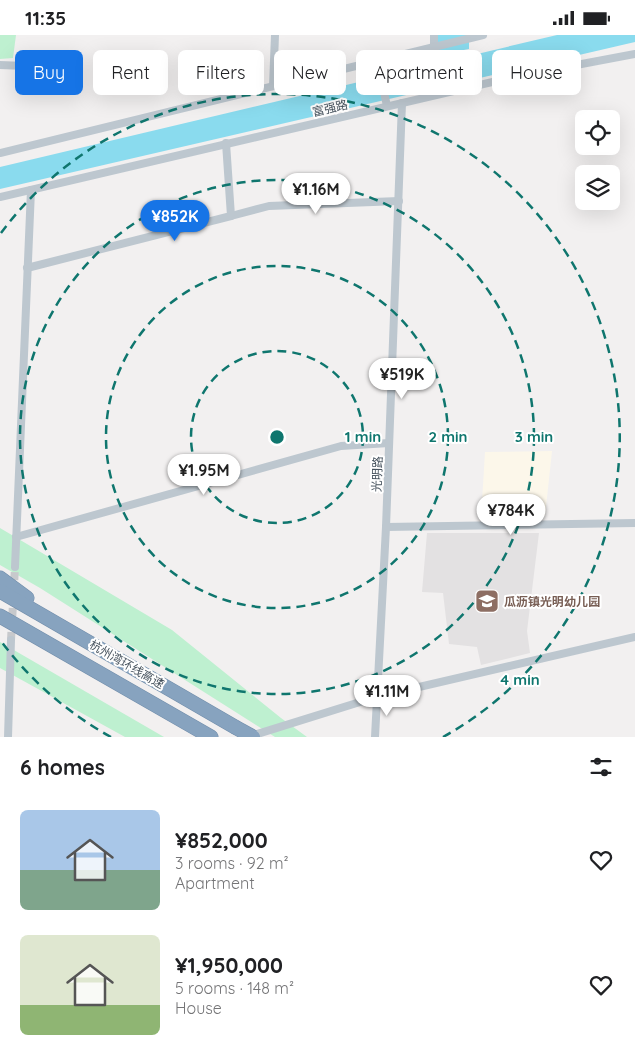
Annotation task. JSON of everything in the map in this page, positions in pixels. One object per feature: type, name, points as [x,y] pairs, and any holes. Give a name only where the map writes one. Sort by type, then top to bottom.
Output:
[{"type":"highway","points":[[0,578],[69,630]]},
{"type":"highway","name":"杭州湾环线高速","points":[[0,591],[251,737]]},
{"type":"highway","name":"杭州湾环线高速","points":[[0,615],[209,736]]},
{"type":"street","points":[[273,86],[275,35]]},
{"type":"street","points":[[434,35],[435,46]]},
{"type":"street","points":[[418,50],[483,35]]},
{"type":"street","name":"富强路","points":[[0,197],[387,104],[402,103],[518,76],[635,54]]},
{"type":"street","points":[[0,65],[15,66]]},
{"type":"street","points":[[0,153],[356,65]]},
{"type":"street","points":[[385,95],[387,104]]},
{"type":"street","name":"光明路","points":[[375,737],[386,527],[402,103]]},
{"type":"street","points":[[226,143],[231,216]]},
{"type":"street","points":[[15,567],[30,189]]},
{"type":"street","points":[[27,268],[269,205],[398,201]]},
{"type":"street","points":[[16,537],[341,446],[389,443]]},
{"type":"street","points":[[386,527],[635,523]]},
{"type":"street","points":[[251,737],[376,697],[635,637]]},
{"type":"street","points":[[8,737],[11,640]]},
{"type":"shaded area","points":[[552,451],[545,516],[481,518],[485,452]]},
{"type":"shaded area","name":"瓜沥镇光明幼儿园","points":[[427,533],[539,533],[527,631],[530,653],[481,665],[477,647],[449,644],[443,593],[422,592]]},
{"type":"green space","points":[[0,35],[16,35],[13,58],[0,59]]},
{"type":"green space","points":[[0,528],[172,630],[307,737],[275,737],[40,588],[0,565]]},
{"type":"green space","points":[[0,642],[164,737],[125,737],[0,668]]},
{"type":"water","points":[[437,35],[469,35],[469,49],[437,50]]},
{"type":"water","points":[[557,35],[635,35],[635,42],[581,55],[581,50],[494,50]]},
{"type":"water","points":[[492,50],[492,75],[482,77],[482,53]]},
{"type":"water","points":[[356,83],[356,95],[406,95],[0,189],[0,167],[304,95],[346,95],[346,85]]},
{"type":"tunnel","points":[[11,640],[15,567]]},
{"type":"place","name":"瓜沥镇光明幼儿园","points":[[487,601]]}]
